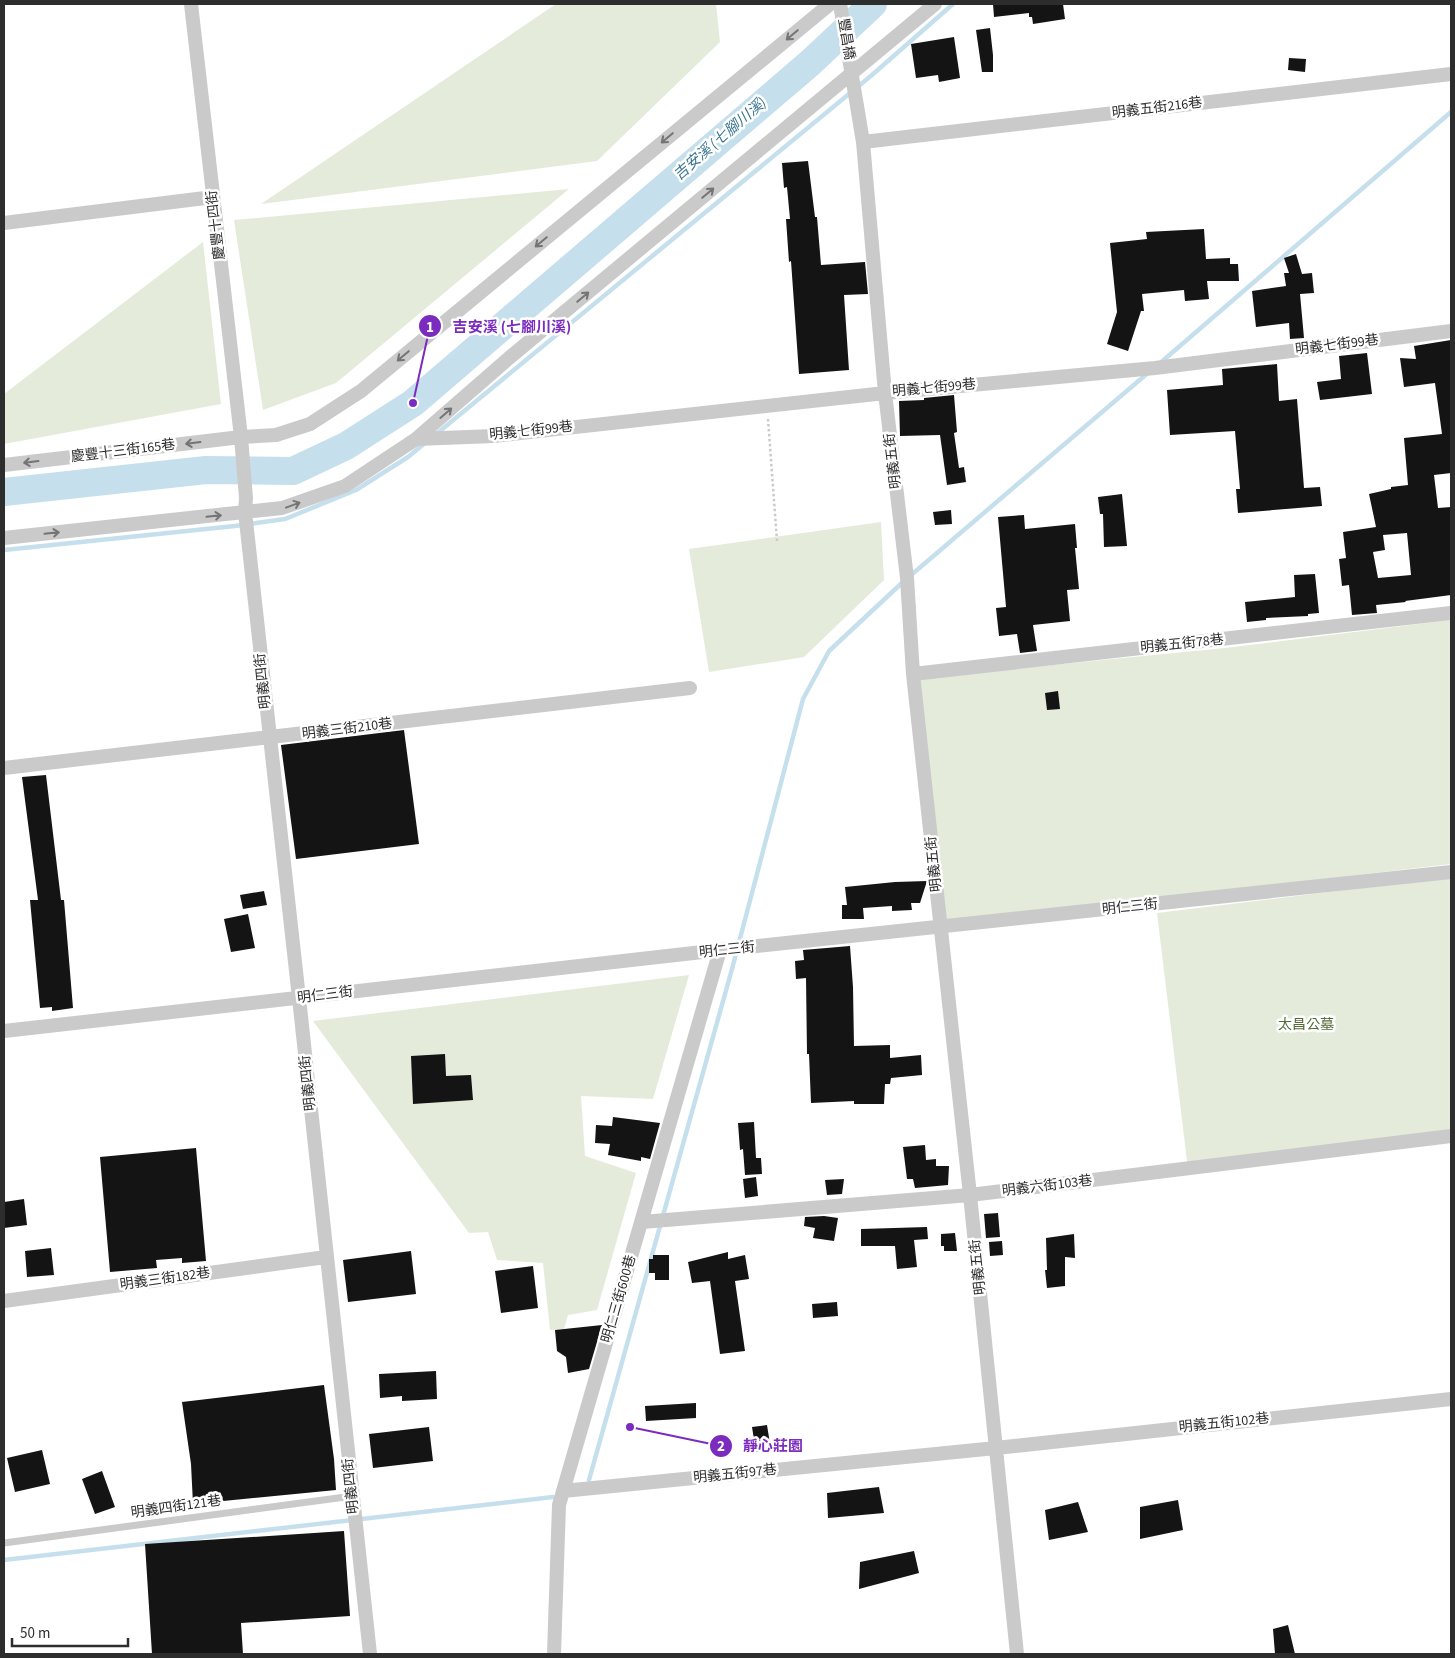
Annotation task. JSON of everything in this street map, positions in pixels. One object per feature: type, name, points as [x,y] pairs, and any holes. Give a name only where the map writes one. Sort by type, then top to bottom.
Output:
[{"type":"street","name":"慶豐十四街","points":[[192,4],[242,442],[245,505]]},
{"type":"street","name":"慶豐十三街165巷","points":[[4,465],[242,442],[276,435],[310,424],[361,391],[830,4]]},
{"type":"street","name":"豐昌橋","points":[[840,4],[851,74]]},
{"type":"street","points":[[4,538],[245,505],[282,508],[345,486],[416,439],[508,358],[935,4]]},
{"type":"street","name":"明義五街","points":[[851,74],[863,142],[885,393],[908,578],[913,674],[970,1195],[1017,1654]]},
{"type":"street","name":"明義五街216巷","points":[[863,142],[1451,74]]},
{"type":"street","points":[[4,223],[213,197]]},
{"type":"street","name":"明義七街99巷","points":[[416,439],[494,436],[885,393],[1155,368],[1451,331]]},
{"type":"street","name":"明義四街","points":[[245,505],[370,1654]]},
{"type":"street","name":"明義五街78巷","points":[[913,674],[1451,613]]},
{"type":"street","name":"明義三街210巷","points":[[4,768],[690,688]]},
{"type":"street","name":"明仁三街","points":[[4,1031],[731,949],[1451,872]]},
{"type":"street","name":"明仁三街600巷","points":[[554,1654],[559,1505],[642,1222],[731,949]]},
{"type":"street","name":"明義六街103巷","points":[[642,1222],[970,1195],[1451,1136]]},
{"type":"street","name":"明義三街182巷","points":[[4,1301],[326,1258]]},
{"type":"street","name":"明義五街102巷","points":[[996,1448],[1451,1399]]},
{"type":"street","name":"明義五街97巷","points":[[563,1491],[996,1448]]},
{"type":"lane","name":"明義四街121巷","points":[[4,1543],[353,1496]]},
{"type":"path","points":[[767,406],[777,541]]},
{"type":"green space","points":[[556,4],[716,4],[720,42],[597,161],[261,204]]},
{"type":"green space","points":[[569,189],[336,383],[263,410],[234,220]]},
{"type":"green space","points":[[203,242],[221,404],[4,444],[4,394]]},
{"type":"green space","points":[[881,522],[884,580],[804,657],[709,672],[689,549]]},
{"type":"green space","points":[[1451,620],[1451,864],[946,923],[918,678],[1225,648]]},
{"type":"green space","name":"太昌公墓","points":[[1451,877],[1451,1139],[1188,1169],[1157,913]]},
{"type":"green space","points":[[689,975],[653,1099],[581,1096],[585,1156],[636,1173],[597,1310],[568,1315],[564,1329],[550,1330],[543,1263],[497,1260],[488,1232],[469,1233],[313,1021]]},
{"type":"building","points":[[993,4],[1063,4],[1065,19],[1033,24],[1029,13],[994,17]]},
{"type":"building","points":[[990,28],[993,72],[982,72],[976,30]]},
{"type":"building","points":[[954,37],[960,78],[939,82],[938,75],[916,78],[911,44]]},
{"type":"building","points":[[1289,58],[1306,59],[1305,72],[1288,70]]},
{"type":"building","points":[[808,161],[815,217],[817,217],[821,265],[865,262],[868,294],[844,295],[849,370],[799,374],[786,219],[790,219],[787,187],[784,188],[782,163]]},
{"type":"building","points":[[1204,229],[1206,259],[1230,258],[1230,264],[1238,264],[1239,281],[1207,281],[1209,299],[1185,301],[1184,290],[1142,294],[1144,311],[1141,311],[1128,351],[1107,344],[1117,312],[1110,243],[1147,239],[1146,232]]},
{"type":"building","points":[[1296,254],[1302,274],[1312,273],[1314,293],[1300,294],[1304,338],[1290,339],[1289,323],[1256,327],[1252,291],[1286,286],[1284,273],[1289,273],[1284,258]]},
{"type":"building","points":[[1451,340],[1451,473],[1434,475],[1438,508],[1451,507],[1451,595],[1376,605],[1377,613],[1352,615],[1349,585],[1342,586],[1339,559],[1346,558],[1343,532],[1376,527],[1369,494],[1391,489],[1391,487],[1408,485],[1404,438],[1442,434],[1435,383],[1404,387],[1400,358],[1416,359],[1414,346]],"holes":[[[1407,533],[1411,575],[1378,578],[1373,552],[1385,550],[1383,535]]]},
{"type":"building","points":[[1367,353],[1372,394],[1320,400],[1317,382],[1341,379],[1339,356]]},
{"type":"building","points":[[1277,364],[1279,401],[1297,399],[1304,488],[1320,487],[1322,506],[1238,513],[1236,489],[1240,489],[1235,431],[1170,435],[1167,390],[1223,385],[1222,369]]},
{"type":"building","points":[[954,395],[957,432],[954,433],[959,468],[964,467],[966,482],[947,485],[940,435],[900,436],[899,401],[924,400],[924,398]]},
{"type":"building","points":[[1122,494],[1127,546],[1104,547],[1103,514],[1100,514],[1098,497]]},
{"type":"building","points":[[951,510],[952,524],[935,525],[933,512]]},
{"type":"building","points":[[1024,515],[1025,529],[1075,524],[1079,589],[1067,590],[1070,621],[1033,625],[1037,651],[1020,653],[1017,634],[999,636],[996,608],[1006,607],[998,517]]},
{"type":"building","points":[[1315,574],[1319,613],[1308,614],[1308,616],[1266,618],[1266,620],[1247,622],[1245,602],[1295,597],[1294,575]]},
{"type":"building","points":[[1058,691],[1060,709],[1047,710],[1045,693]]},
{"type":"building","points":[[404,730],[419,844],[296,859],[281,745]]},
{"type":"building","points":[[46,775],[61,900],[64,900],[73,1008],[52,1011],[52,1007],[40,1008],[30,900],[38,900],[22,777]]},
{"type":"building","points":[[927,881],[920,903],[911,903],[912,910],[892,911],[892,906],[863,908],[864,919],[842,919],[842,905],[847,905],[845,887]]},
{"type":"building","points":[[264,891],[267,905],[243,909],[240,895]]},
{"type":"building","points":[[248,914],[255,948],[231,952],[224,919]]},
{"type":"building","points":[[850,946],[854,1046],[890,1045],[890,1058],[921,1055],[922,1075],[891,1078],[890,1084],[885,1084],[884,1104],[854,1104],[854,1101],[811,1103],[809,1054],[807,1054],[806,978],[796,979],[795,961],[804,960],[803,950]]},
{"type":"building","points":[[445,1054],[446,1076],[471,1075],[473,1100],[413,1104],[411,1056]]},
{"type":"building","points":[[613,1117],[660,1123],[650,1159],[641,1157],[641,1161],[608,1155],[610,1144],[595,1143],[596,1125],[612,1126]]},
{"type":"building","points":[[754,1122],[756,1158],[761,1158],[762,1174],[745,1175],[743,1149],[740,1150],[738,1123]]},
{"type":"building","points":[[925,1145],[926,1160],[936,1159],[936,1166],[949,1166],[948,1185],[915,1188],[913,1179],[907,1179],[903,1147]]},
{"type":"building","points":[[196,1148],[206,1261],[182,1263],[182,1258],[156,1260],[157,1268],[110,1272],[100,1157]]},
{"type":"building","points":[[756,1177],[758,1196],[745,1198],[743,1179]]},
{"type":"building","points":[[844,1179],[842,1194],[827,1195],[825,1180]]},
{"type":"building","points":[[24,1199],[27,1225],[4,1228],[4,1202]]},
{"type":"building","points":[[998,1213],[1000,1237],[986,1238],[984,1214]]},
{"type":"building","points":[[824,1216],[838,1218],[834,1241],[813,1238],[815,1228],[804,1226],[805,1217]]},
{"type":"building","points":[[927,1227],[928,1239],[914,1240],[917,1267],[897,1269],[895,1246],[861,1246],[861,1229]]},
{"type":"building","points":[[955,1233],[957,1251],[944,1251],[944,1246],[941,1246],[941,1234]]},
{"type":"building","points":[[1074,1234],[1075,1258],[1065,1257],[1065,1286],[1047,1288],[1045,1270],[1047,1270],[1046,1238]]},
{"type":"building","points":[[1002,1241],[1003,1255],[990,1256],[989,1242]]},
{"type":"building","points":[[51,1248],[54,1275],[27,1277],[25,1251]]},
{"type":"building","points":[[411,1251],[416,1294],[348,1302],[343,1260]]},
{"type":"building","points":[[728,1252],[728,1259],[745,1255],[749,1279],[735,1281],[745,1351],[720,1354],[710,1281],[692,1283],[688,1262]]},
{"type":"building","points":[[653,1255],[669,1255],[669,1280],[655,1280],[655,1273],[649,1273],[649,1259],[653,1259]]},
{"type":"building","points":[[533,1266],[538,1308],[501,1313],[495,1271]]},
{"type":"building","points":[[837,1302],[838,1316],[813,1318],[812,1304]]},
{"type":"building","points":[[602,1325],[589,1369],[568,1373],[566,1357],[557,1351],[555,1330]]},
{"type":"building","points":[[436,1371],[437,1399],[402,1401],[402,1396],[380,1398],[379,1374]]},
{"type":"building","points":[[324,1385],[334,1459],[336,1490],[193,1504],[191,1464],[182,1402]]},
{"type":"building","points":[[696,1403],[696,1418],[646,1421],[645,1406]]},
{"type":"building","points":[[767,1425],[771,1450],[756,1452],[752,1427]]},
{"type":"building","points":[[429,1427],[433,1461],[373,1468],[369,1434]]},
{"type":"building","points":[[42,1450],[50,1484],[15,1492],[7,1458]]},
{"type":"building","points":[[102,1471],[115,1507],[95,1514],[82,1479]]},
{"type":"building","points":[[879,1487],[884,1513],[828,1518],[827,1493]]},
{"type":"building","points":[[1178,1500],[1183,1530],[1140,1539],[1140,1507]]},
{"type":"building","points":[[1078,1502],[1088,1532],[1049,1540],[1045,1510]]},
{"type":"building","points":[[344,1531],[350,1616],[241,1623],[243,1654],[152,1654],[145,1544]]},
{"type":"building","points":[[914,1551],[919,1573],[859,1589],[860,1562]]},
{"type":"building","points":[[1288,1625],[1295,1654],[1275,1654],[1273,1629]]},
{"type":"waterway","name":"吉安溪 (七腳川溪)","points":[[4,492],[206,470],[293,471],[346,446],[413,403],[810,63],[873,4]]},
{"type":"waterway","points":[[435,435],[872,75],[953,4]]},
{"type":"waterway","points":[[1159,364],[1451,112]]},
{"type":"waterway","points":[[910,576],[1149,372]]},
{"type":"waterway","points":[[4,550],[285,519],[356,490],[408,457],[425,443]]},
{"type":"waterway","points":[[589,1480],[732,969],[803,699],[829,651],[904,581]]},
{"type":"waterway","points":[[4,1560],[553,1497]]},
{"type":"place","name":"吉安溪 (七腳川溪)","points":[[413,403]]},
{"type":"place","name":"靜心莊園","points":[[630,1427]]}]
